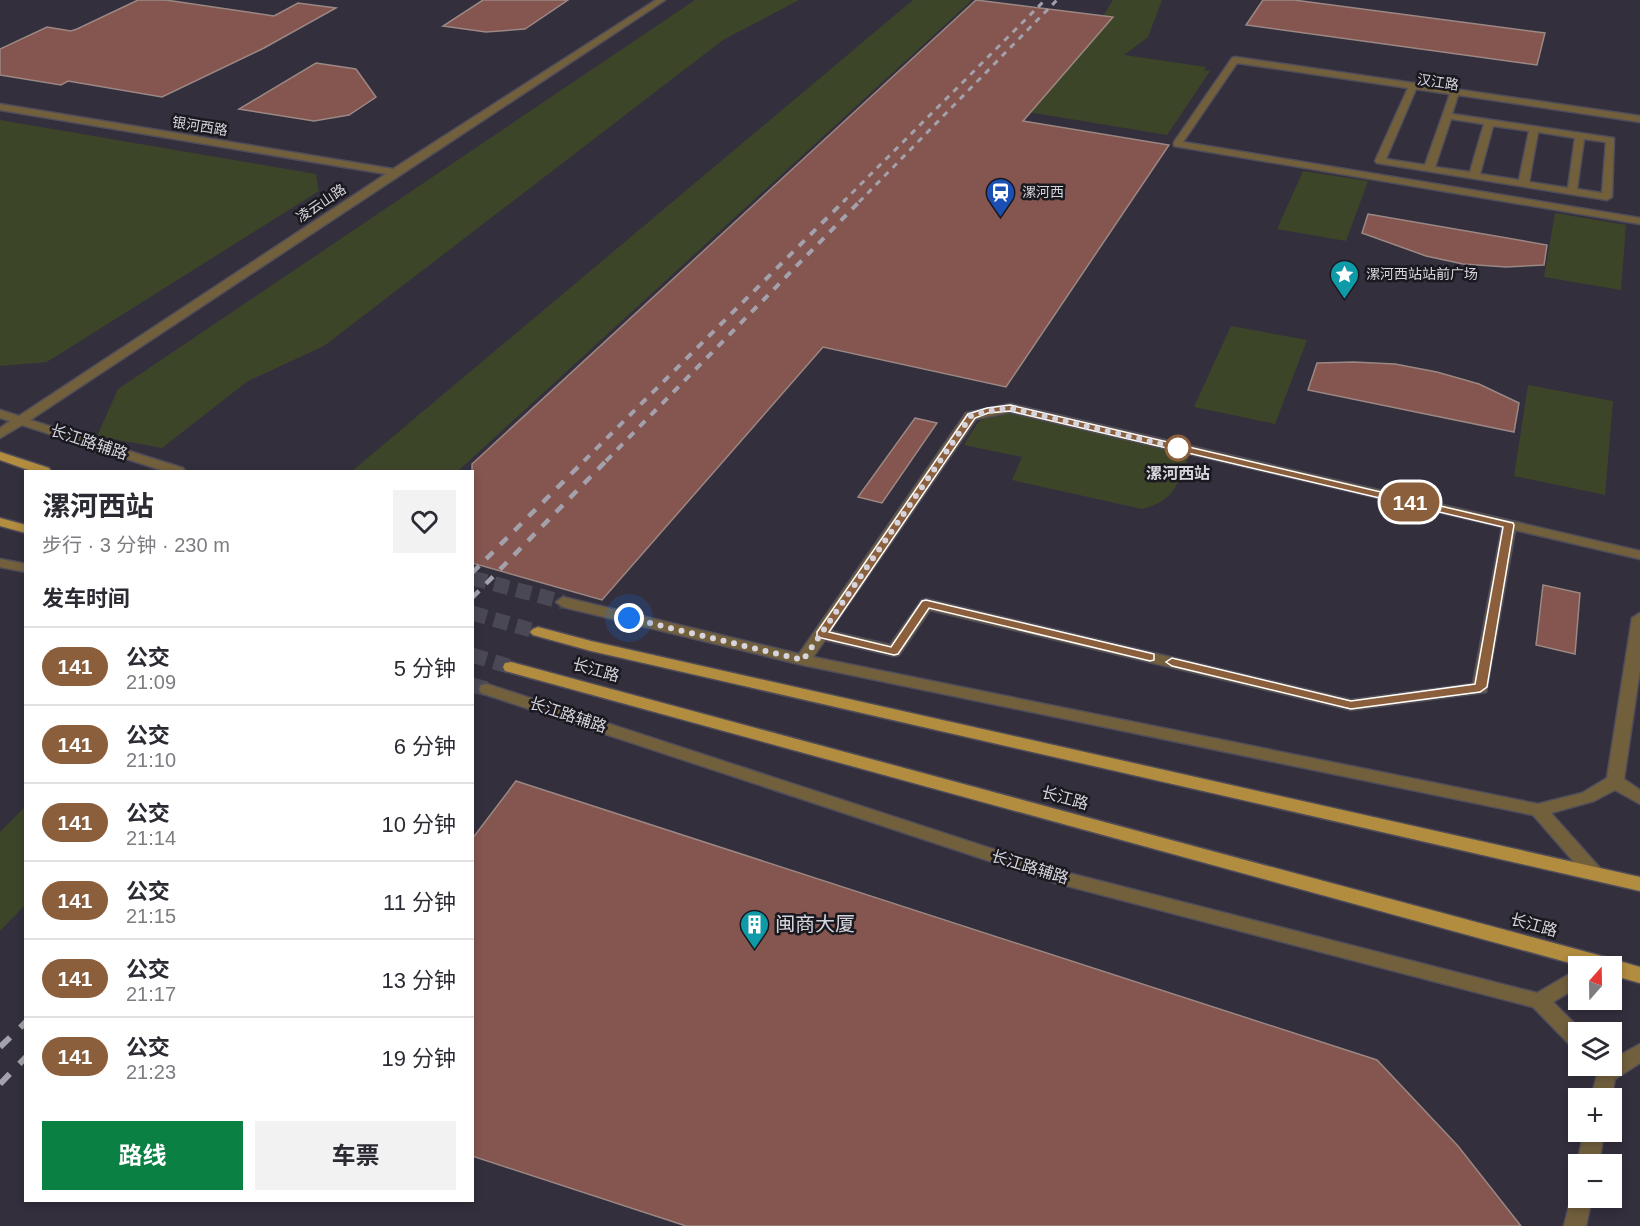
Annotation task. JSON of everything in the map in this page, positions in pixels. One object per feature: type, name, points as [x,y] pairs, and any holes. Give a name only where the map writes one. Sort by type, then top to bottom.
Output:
[{"type":"main road","points":[[0,456],[41,470]]},
{"type":"main road","points":[[0,522],[24,528]]},
{"type":"main road","name":"长江路","points":[[538,632],[591,646],[1640,884]]},
{"type":"main road","name":"长江路","points":[[511,667],[1568,956]]},
{"type":"main road","name":"长江路","points":[[1622,970],[1640,975]]},
{"type":"street","name":"凌云山路","points":[[0,434],[395,172],[661,0]]},
{"type":"street","name":"汉江路","points":[[1640,119],[1454,95],[1233,62],[1177,144],[1640,221]]},
{"type":"street","points":[[1412,89],[1380,161],[1607,197],[1611,140],[1447,116]]},
{"type":"street","name":"汉江路","points":[[1454,95],[1640,125]]},
{"type":"street","points":[[1429,169],[1454,95]]},
{"type":"street","name":"银河西路","points":[[0,107],[395,172]]},
{"type":"street","points":[[1474,176],[1489,122]]},
{"type":"street","points":[[1524,184],[1534,128]]},
{"type":"street","points":[[1572,192],[1580,135]]},
{"type":"street","points":[[803,660],[971,416],[1010,408],[1640,555]]},
{"type":"street","name":"长江路辅路","points":[[0,414],[175,470]]},
{"type":"street","points":[[821,634],[894,651],[926,603],[1351,705],[1480,687],[1509,525]]},
{"type":"street","points":[[0,563],[24,568]]},
{"type":"street","points":[[563,602],[803,660],[1538,810],[1578,802],[1601,793],[1615,781],[1640,618]]},
{"type":"street","name":"长江路辅路","points":[[487,689],[1056,876],[1539,1001]]},
{"type":"street","points":[[1615,781],[1640,798]]},
{"type":"street","points":[[1538,810],[1594,873]]},
{"type":"street","points":[[1568,983],[1539,1001],[1568,1030]]},
{"type":"street","points":[[1622,1061],[1640,1052]]},
{"type":"street","points":[[1575,1226],[1579,1208]]},
{"type":"green space","points":[[695,0],[799,0],[723,40],[324,346],[248,381],[162,448],[97,436],[118,389]]},
{"type":"green space","points":[[913,0],[972,0],[459,470],[353,470]]},
{"type":"green space","points":[[1113,0],[1162,0],[1148,37],[1124,55],[1206,67],[1204,70],[1210,71],[1167,135],[1022,111],[1090,37]]},
{"type":"green space","points":[[0,120],[316,174],[319,191],[47,362],[0,366]]},
{"type":"green space","points":[[1303,171],[1368,181],[1346,241],[1277,229]]},
{"type":"green space","points":[[1555,213],[1626,225],[1621,290],[1544,277]]},
{"type":"green space","points":[[1231,326],[1307,340],[1275,424],[1194,407]]},
{"type":"green space","points":[[1528,385],[1613,401],[1605,495],[1514,476]]},
{"type":"green space","points":[[1005,412],[1190,454],[1169,496],[1142,509],[1012,480],[1022,457],[964,445],[979,422],[989,415]]},
{"type":"green space","points":[[24,808],[24,906],[0,931],[0,832]]},
{"type":"building","points":[[138,0],[166,0],[274,16],[298,3],[336,8],[264,48],[162,97],[68,81],[61,85],[0,75],[0,49],[47,27],[71,31],[77,29]]},
{"type":"building","points":[[483,0],[568,0],[525,29],[486,32],[443,26]]},
{"type":"building","name":"漯河西","points":[[976,0],[1113,17],[1023,121],[1169,145],[1006,387],[823,347],[602,600],[474,564],[474,470],[472,470],[472,464]]},
{"type":"building","points":[[1263,0],[1294,0],[1545,33],[1537,65],[1246,25]]},
{"type":"building","points":[[316,63],[356,69],[376,97],[349,115],[314,121],[239,109]]},
{"type":"building","points":[[1368,214],[1547,245],[1544,265],[1506,267],[1463,264],[1426,256],[1362,233]]},
{"type":"building","points":[[1317,363],[1395,364],[1437,372],[1479,384],[1519,403],[1514,432],[1308,390]]},
{"type":"building","points":[[915,418],[937,423],[882,503],[858,497]]},
{"type":"building","points":[[1543,585],[1580,593],[1575,654],[1536,645]]},
{"type":"building","name":"闽商大厦","points":[[516,781],[1377,1060],[1458,1146],[1521,1226],[686,1226],[474,1157],[474,836]]},
{"type":"tunnel","points":[[474,579],[563,602]]},
{"type":"tunnel","points":[[474,614],[538,632]]},
{"type":"tunnel","points":[[474,656],[511,667]]},
{"type":"tunnel","points":[[474,686],[487,689]]},
{"type":"railway","points":[[474,571],[1045,0]]},
{"type":"railway","points":[[859,202],[1057,0]]},
{"type":"railway","points":[[606,461],[861,200]]},
{"type":"railway","points":[[474,596],[607,460]]},
{"type":"railway","points":[[0,1047],[24,1024]]},
{"type":"railway","points":[[0,1084],[24,1059]]},
{"type":"bus line","name":"141","points":[[1150,657],[926,603],[894,651],[821,634],[971,416],[987,411],[1010,408],[1509,525],[1480,687],[1351,705],[1172,662]]},
{"type":"place","name":"漯河西","points":[[1001,218]]},
{"type":"place","name":"漯河西站站前广场","points":[[1345,300]]},
{"type":"place","name":"漯河西站","points":[[1178,448]]},
{"type":"place","name":"闽商大厦","points":[[754,950]]},
{"type":"route","points":[[629,618],[803,660],[971,416],[987,411],[1010,408],[1178,448]]}]
